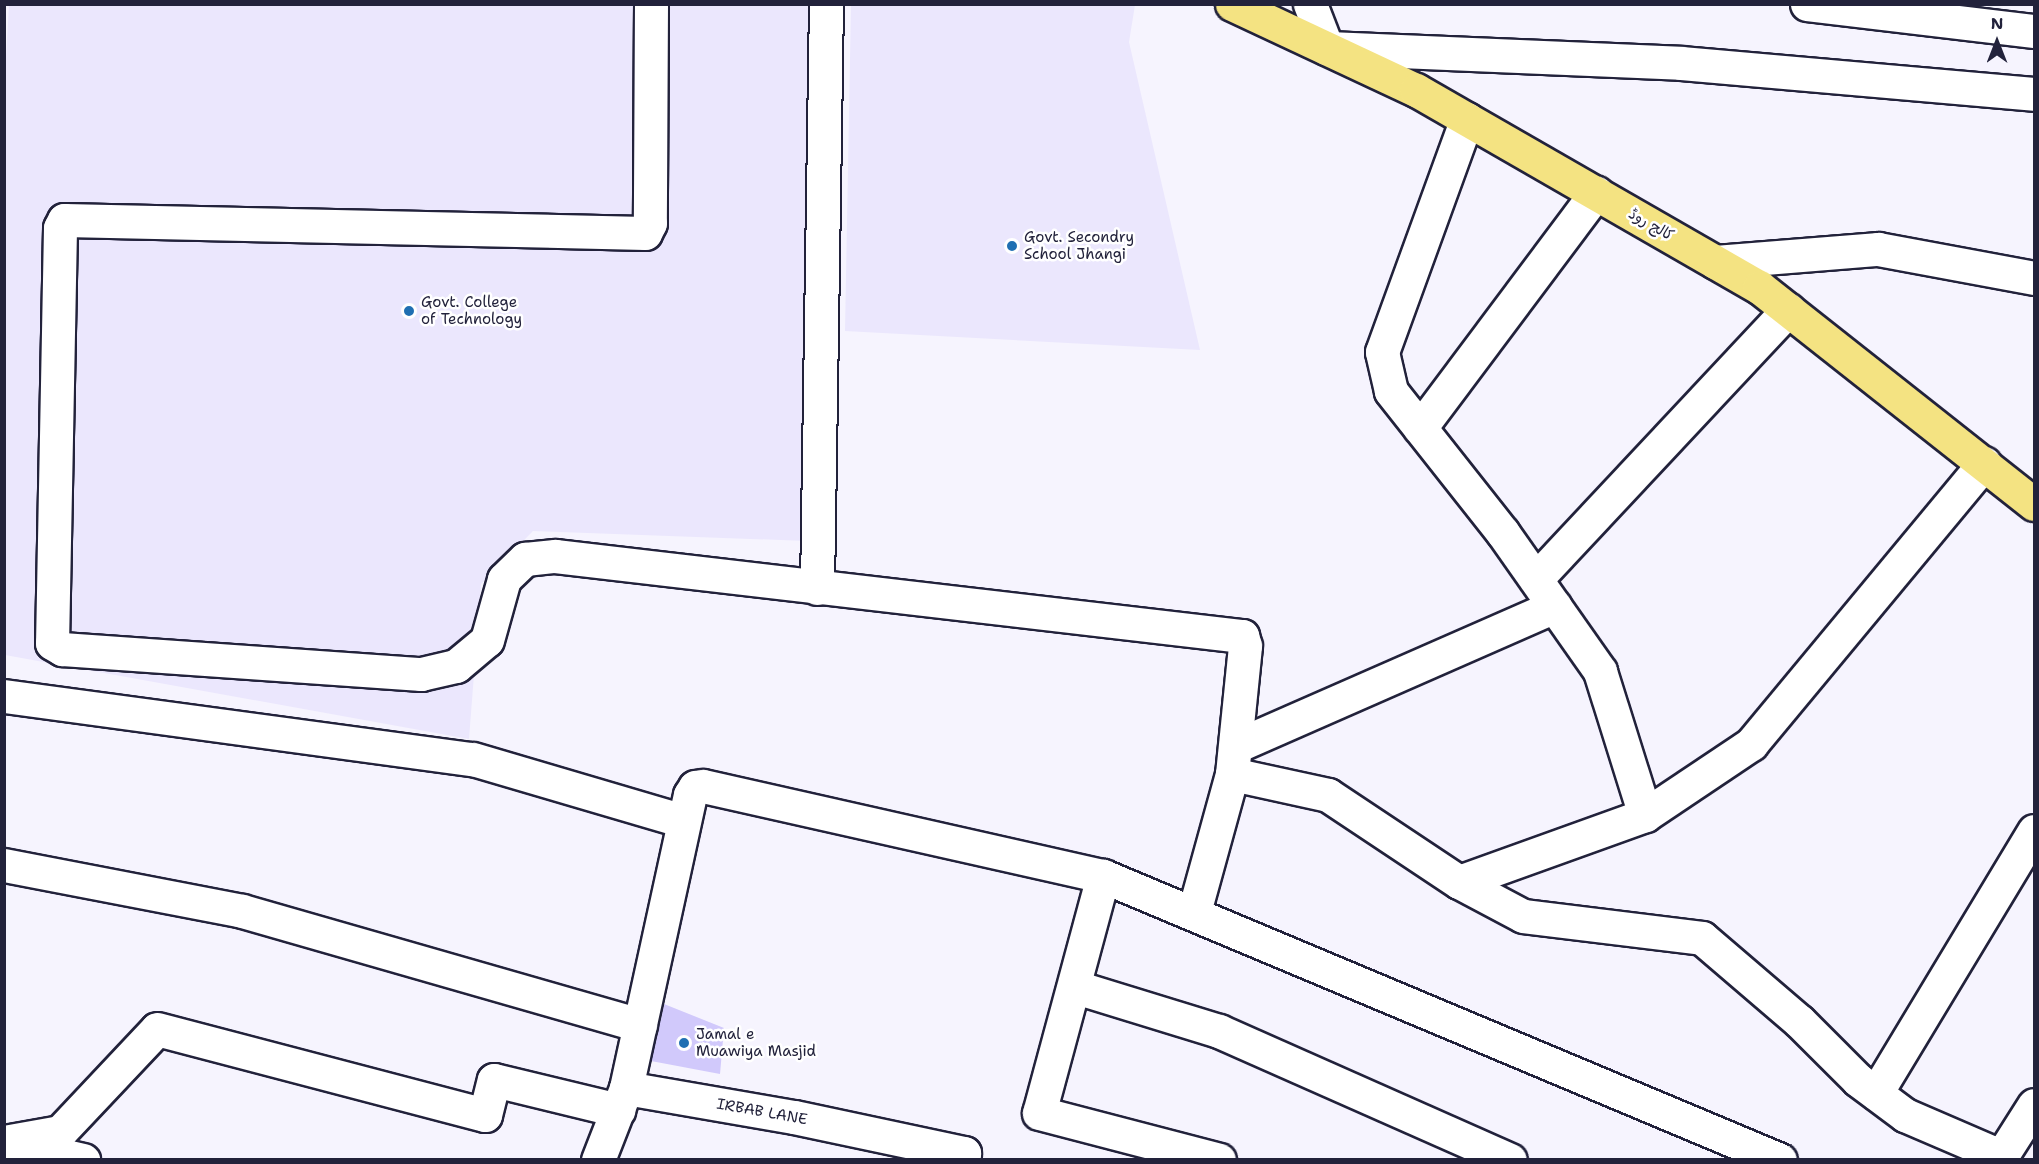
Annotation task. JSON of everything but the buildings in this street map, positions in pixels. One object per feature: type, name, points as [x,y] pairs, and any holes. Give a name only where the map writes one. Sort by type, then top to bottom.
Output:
[{"type":"main road","name":"کالج روڈ","points":[[1232,4],[1327,48],[1467,119],[1715,262],[1788,310],[2034,504]]},
{"type":"street","points":[[651,4],[650,223],[645,232],[64,220],[60,228],[52,643],[62,649],[421,674],[456,666],[487,640],[504,579],[525,559],[555,556],[1242,636],[1245,646],[1234,760],[1194,912]]},
{"type":"street","points":[[817,588],[826,4]]},
{"type":"street","points":[[1310,4],[1327,48],[1681,63],[2034,94]]},
{"type":"street","points":[[1807,4],[2034,31]]},
{"type":"street","points":[[1467,119],[1382,352],[1391,391],[1536,579],[1600,671],[1646,815]]},
{"type":"street","points":[[1420,428],[1596,194]]},
{"type":"street","points":[[1715,262],[1878,249],[2034,278]]},
{"type":"street","points":[[1536,579],[1788,310]]},
{"type":"street","points":[[1459,882],[1646,815],[1751,744],[1984,463]]},
{"type":"street","points":[[1234,760],[1555,606]]},
{"type":"street","points":[[4,696],[473,759],[683,821]]},
{"type":"street","points":[[1234,760],[1328,795],[1459,882],[1523,916],[1702,938],[1876,1093],[1905,1115],[1990,1152],[1999,1160],[2034,1105]]},
{"type":"street","points":[[598,1160],[622,1099],[690,795],[695,787],[703,786],[1103,876],[1194,912],[1780,1160]]},
{"type":"street","points":[[1876,1093],[2034,831]]},
{"type":"street","points":[[4,865],[242,911],[640,1025]]},
{"type":"street","points":[[1103,876],[1076,987],[1039,1113],[1219,1160]]},
{"type":"street","points":[[1076,987],[1219,1032],[1510,1160]]},
{"type":"street","points":[[4,1142],[60,1132],[157,1029],[485,1115],[494,1080],[622,1099]]},
{"type":"street","name":"IRBAB LANE","points":[[622,1099],[794,1117],[964,1153],[963,1160]]},
{"type":"street","points":[[4,1142],[83,1160]]},
{"type":"street","points":[[4,1148],[7,1160]]},
{"type":"shaded area","name":"Govt. College of Technology","points":[[9,5],[822,5],[807,541],[533,531],[481,584],[469,739],[5,655],[4,91]]},
{"type":"shaded area","name":"Govt. Secondry School Jhangi","points":[[851,5],[1135,5],[1129,42],[1200,350],[845,331]]},
{"type":"place","name":"Govt. Secondry School Jhangi","points":[[1012,246]]},
{"type":"place","name":"Govt. College of Technology","points":[[409,311]]},
{"type":"place","name":"Jamal e Muawiya Masjid","points":[[684,1043]]}]
